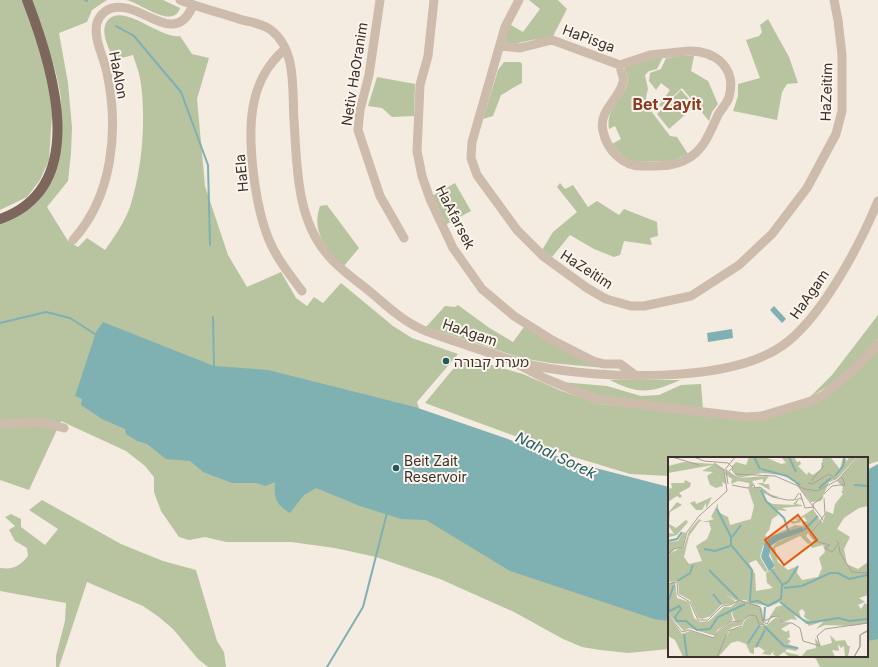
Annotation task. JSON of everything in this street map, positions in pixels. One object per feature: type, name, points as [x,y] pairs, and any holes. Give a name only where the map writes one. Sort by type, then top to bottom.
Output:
[{"type":"main road","points":[[0,219],[21,209],[38,193],[50,171],[55,144],[57,114],[54,83],[47,56],[27,0]]},
{"type":"street","name":"HaAgam","points":[[180,0],[267,28],[278,37],[292,68],[294,124],[302,203],[308,221],[319,244],[339,266],[411,324],[429,332],[512,360],[568,371],[635,375],[685,374],[724,369],[756,360],[782,347],[803,328],[821,305],[858,243],[878,201]]},
{"type":"street","name":"Netiv HaOranim","points":[[380,0],[369,75],[360,110],[358,130],[380,196],[404,238]]},
{"type":"street","name":"HaAfarsek","points":[[434,0],[428,56],[420,85],[417,152],[422,176],[430,199],[453,248],[482,289],[514,316],[552,340],[593,361],[604,364],[620,364],[635,375]]},
{"type":"street","name":"HaZeitim","points":[[519,0],[505,27],[472,142],[471,158],[477,175],[517,230],[543,256],[587,288],[606,299],[625,305],[644,306],[691,296],[739,265],[772,234],[807,188],[834,140],[841,118],[841,46],[834,0]]},
{"type":"street","name":"HaAlon","points":[[73,240],[83,229],[99,199],[109,160],[112,139],[111,102],[107,72],[97,40],[96,31],[99,18],[108,9],[121,7],[135,10],[163,23],[172,24],[180,22],[187,17],[193,5]]},
{"type":"street","name":"HaPisga","points":[[500,46],[520,48],[552,40],[620,65],[640,57],[682,51],[707,53],[722,62],[729,78],[728,98],[718,114],[709,136],[695,154],[676,164],[639,166],[627,164],[614,153],[605,140],[602,124],[605,112],[623,83],[620,65]]},
{"type":"street","name":"HaEla","points":[[284,50],[275,59],[266,72],[256,94],[252,118],[253,153],[258,204],[265,230],[280,260],[302,291]]},
{"type":"street","points":[[512,360],[544,378],[595,398],[746,417],[762,416],[808,402],[824,395],[852,371],[878,344]]},
{"type":"street","points":[[0,424],[41,422],[64,428]]},
{"type":"green space","points":[[0,0],[23,0],[43,59],[53,102],[49,160],[40,180],[27,197],[0,210]]},
{"type":"green space","points":[[29,0],[107,0],[92,10],[87,22],[59,33],[68,83],[72,127],[71,153],[68,181],[47,207],[68,241],[78,247],[87,238],[105,250],[128,213],[140,162],[143,115],[138,70],[133,55],[114,60],[104,33],[106,23],[109,19],[116,16],[124,16],[172,36],[180,36],[192,54],[209,58],[197,99],[205,186],[228,255],[247,287],[281,272],[296,298],[307,306],[314,297],[323,303],[341,283],[393,326],[412,338],[458,354],[417,402],[445,484],[668,578],[668,649],[628,653],[582,647],[563,639],[514,612],[440,579],[376,557],[335,548],[291,542],[226,542],[205,537],[189,540],[179,537],[161,511],[154,492],[154,477],[145,466],[126,451],[61,421],[29,490],[0,480],[0,222],[6,221],[28,210],[41,198],[46,189],[54,163],[61,115],[61,102],[58,80],[47,45]]},
{"type":"green space","points":[[126,0],[163,0],[180,8],[176,14],[164,16]]},
{"type":"green space","points":[[529,0],[558,0],[567,9],[551,40],[540,39],[507,44],[502,37],[506,22],[523,32],[540,9]]},
{"type":"green space","points":[[768,19],[789,57],[798,83],[787,84],[782,92],[777,120],[733,111],[738,96],[738,84],[760,78],[746,40],[759,36],[762,32],[760,25]]},
{"type":"green space","points":[[694,56],[691,71],[708,81],[718,104],[712,112],[709,121],[682,88],[662,107],[659,105],[670,90],[661,83],[656,90],[649,81],[650,73],[661,69],[666,58]]},
{"type":"green space","points":[[663,57],[657,69],[649,71],[645,75],[648,89],[646,97],[648,107],[670,136],[677,137],[688,154],[672,161],[633,162],[627,160],[612,144],[621,139],[615,126],[609,129],[611,112],[625,91],[627,76],[624,67],[645,60]]},
{"type":"green space","points":[[504,62],[520,62],[522,64],[522,83],[501,95],[493,116],[483,119],[498,70]]},
{"type":"green space","points":[[377,77],[415,84],[414,116],[392,117],[382,108],[368,106]]},
{"type":"green space","points":[[681,90],[695,106],[669,129],[657,114]]},
{"type":"green space","points":[[455,183],[471,211],[445,225],[432,196]]},
{"type":"green space","points":[[560,183],[565,189],[573,185],[588,207],[597,201],[619,215],[624,209],[657,222],[658,236],[650,238],[652,245],[624,241],[620,255],[614,257],[594,249],[570,235],[552,257],[542,250],[553,232],[577,212],[557,187]]},
{"type":"green space","points":[[327,205],[359,248],[344,266],[331,253],[319,232],[317,224],[320,206]]},
{"type":"green space","points":[[458,305],[488,327],[513,342],[524,327],[605,368],[550,363],[522,358],[426,327],[445,306],[455,307]]},
{"type":"green space","points":[[878,315],[878,339],[862,357],[839,378],[810,397],[832,375]]},
{"type":"green space","points":[[878,349],[878,461],[868,465],[868,457],[668,457],[668,476],[630,474],[564,454],[425,403],[463,357],[523,374],[559,390],[599,404],[722,416],[801,407]]},
{"type":"green space","points":[[610,380],[680,380],[653,390],[637,390],[620,385]]},
{"type":"green space","points":[[561,382],[607,386],[641,396],[659,395],[681,385],[701,384],[703,409],[597,395]]},
{"type":"green space","points":[[42,500],[121,544],[163,561],[196,570],[217,641],[224,652],[226,667],[208,667],[198,659],[173,629],[159,617],[143,606],[87,582],[59,667],[56,667],[56,656],[65,621],[66,603],[0,591],[0,568],[12,568],[28,556],[27,548],[15,541],[9,530],[15,526],[5,517],[11,514],[21,519],[21,527],[45,545],[58,529],[29,510]]},
{"type":"green space","points":[[878,610],[878,667],[820,667],[816,659],[813,657],[868,657],[868,612]]},
{"type":"water","points":[[774,306],[786,319],[782,323],[770,310]]},
{"type":"water","name":"Beit Zait Reservoir","points":[[103,322],[214,366],[268,370],[415,407],[580,464],[668,487],[668,621],[654,619],[510,571],[426,520],[401,519],[360,506],[316,488],[304,495],[290,513],[276,500],[275,482],[265,486],[256,483],[232,483],[203,472],[190,461],[166,459],[147,444],[137,441],[126,434],[125,429],[102,419],[81,405],[82,399],[75,396],[96,332]]},
{"type":"water","points":[[732,329],[733,338],[708,342],[707,333]]},
{"type":"water","points":[[878,464],[878,639],[868,641],[868,469]]},
{"type":"waterway","points":[[116,26],[134,36],[181,92],[208,165],[210,245]]},
{"type":"waterway","name":"Nahal Sorek","points":[[0,323],[46,312],[70,318],[98,336]]},
{"type":"waterway","points":[[213,317],[214,368]]},
{"type":"waterway","points":[[327,667],[363,607],[387,513]]},
{"type":"place","name":"מערת קבורה","points":[[446,361]]},
{"type":"place","name":"Beit Zait Reservoir","points":[[396,468]]},
{"type":"district","name":"Bet Zayit","points":[[667,104]]}]
